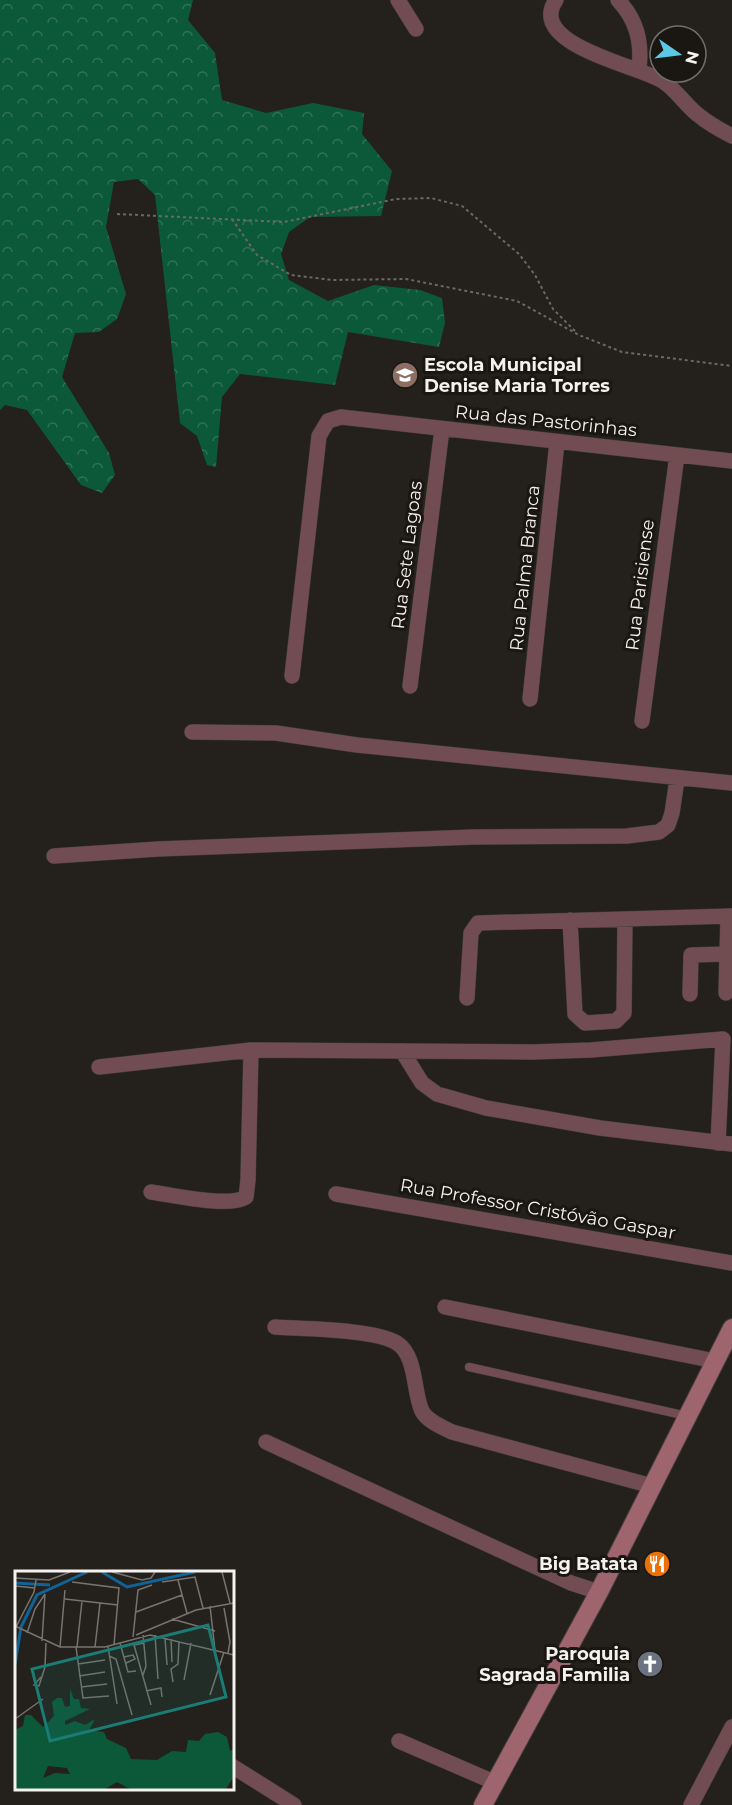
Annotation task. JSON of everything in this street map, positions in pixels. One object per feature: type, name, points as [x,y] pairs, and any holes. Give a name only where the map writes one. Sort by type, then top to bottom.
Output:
[{"type":"street","points":[[398,0],[416,30]]},
{"type":"street","points":[[556,0],[550,18],[554,29],[572,42],[608,61],[639,69],[664,82],[697,113],[732,136]]},
{"type":"street","points":[[618,0],[628,11],[639,37],[639,69]]},
{"type":"street","name":"Rua das Pastorinhas","points":[[292,676],[320,436],[328,421],[341,417],[732,461]]},
{"type":"street","name":"Rua Sete Lagoas","points":[[410,686],[442,429]]},
{"type":"street","name":"Rua Palma Branca","points":[[530,699],[558,442]]},
{"type":"street","name":"Rua Parisiense","points":[[642,721],[677,455]]},
{"type":"street","points":[[192,732],[276,733],[357,745],[677,780],[732,783]]},
{"type":"street","points":[[54,856],[158,849],[463,837],[627,836],[659,832],[668,825],[677,780]]},
{"type":"street","points":[[467,998],[471,933],[478,923],[730,916],[726,993]]},
{"type":"street","points":[[570,920],[575,1014],[585,1023],[616,1022],[624,1013],[625,920]]},
{"type":"street","points":[[690,994],[691,955],[727,954]]},
{"type":"street","points":[[99,1067],[251,1050],[579,1051],[723,1040],[725,1143],[600,1128],[486,1108],[437,1094],[422,1083],[402,1051]]},
{"type":"street","points":[[152,1192],[224,1201],[239,1201],[246,1197],[249,1180],[251,1050]]},
{"type":"street","name":"Rua Professor Cristóvão Gaspar","points":[[336,1194],[732,1263]]},
{"type":"street","points":[[445,1307],[715,1361]]},
{"type":"street","points":[[274,1327],[339,1331],[385,1339],[398,1344],[406,1354],[423,1412],[433,1422],[452,1432],[652,1486]]},
{"type":"street","points":[[483,1805],[599,1592],[732,1328]]},
{"type":"street","points":[[266,1442],[572,1582],[599,1592]]},
{"type":"street","points":[[691,1805],[732,1727]]},
{"type":"street","points":[[399,1742],[496,1783]]},
{"type":"street","points":[[234,1767],[294,1805]]},
{"type":"lane","points":[[469,1367],[688,1416]]},
{"type":"path","points":[[117,214],[284,222],[396,200],[431,198],[462,206],[519,254],[535,275],[553,309],[579,335]]},
{"type":"path","points":[[232,219],[257,255],[291,275],[332,280],[406,279],[517,301],[579,335],[622,352],[732,366]]},
{"type":"green space","points":[[0,0],[193,0],[188,20],[215,53],[222,100],[266,113],[313,103],[364,113],[362,134],[392,171],[381,216],[310,217],[289,232],[281,254],[289,280],[328,301],[374,285],[420,290],[442,298],[445,323],[439,347],[348,332],[335,385],[240,374],[222,397],[216,467],[207,465],[197,436],[180,423],[155,195],[138,179],[114,182],[106,227],[126,294],[117,319],[99,332],[75,333],[62,377],[109,453],[115,475],[102,493],[81,485],[27,410],[5,405],[0,410]]},
{"type":"place","name":"Escola Municipal Denise Maria Torres","points":[[405,375]]},
{"type":"place","name":"Big Batata","points":[[657,1564]]},
{"type":"place","name":"Paroquia Sagrada Familia","points":[[650,1664]]}]
